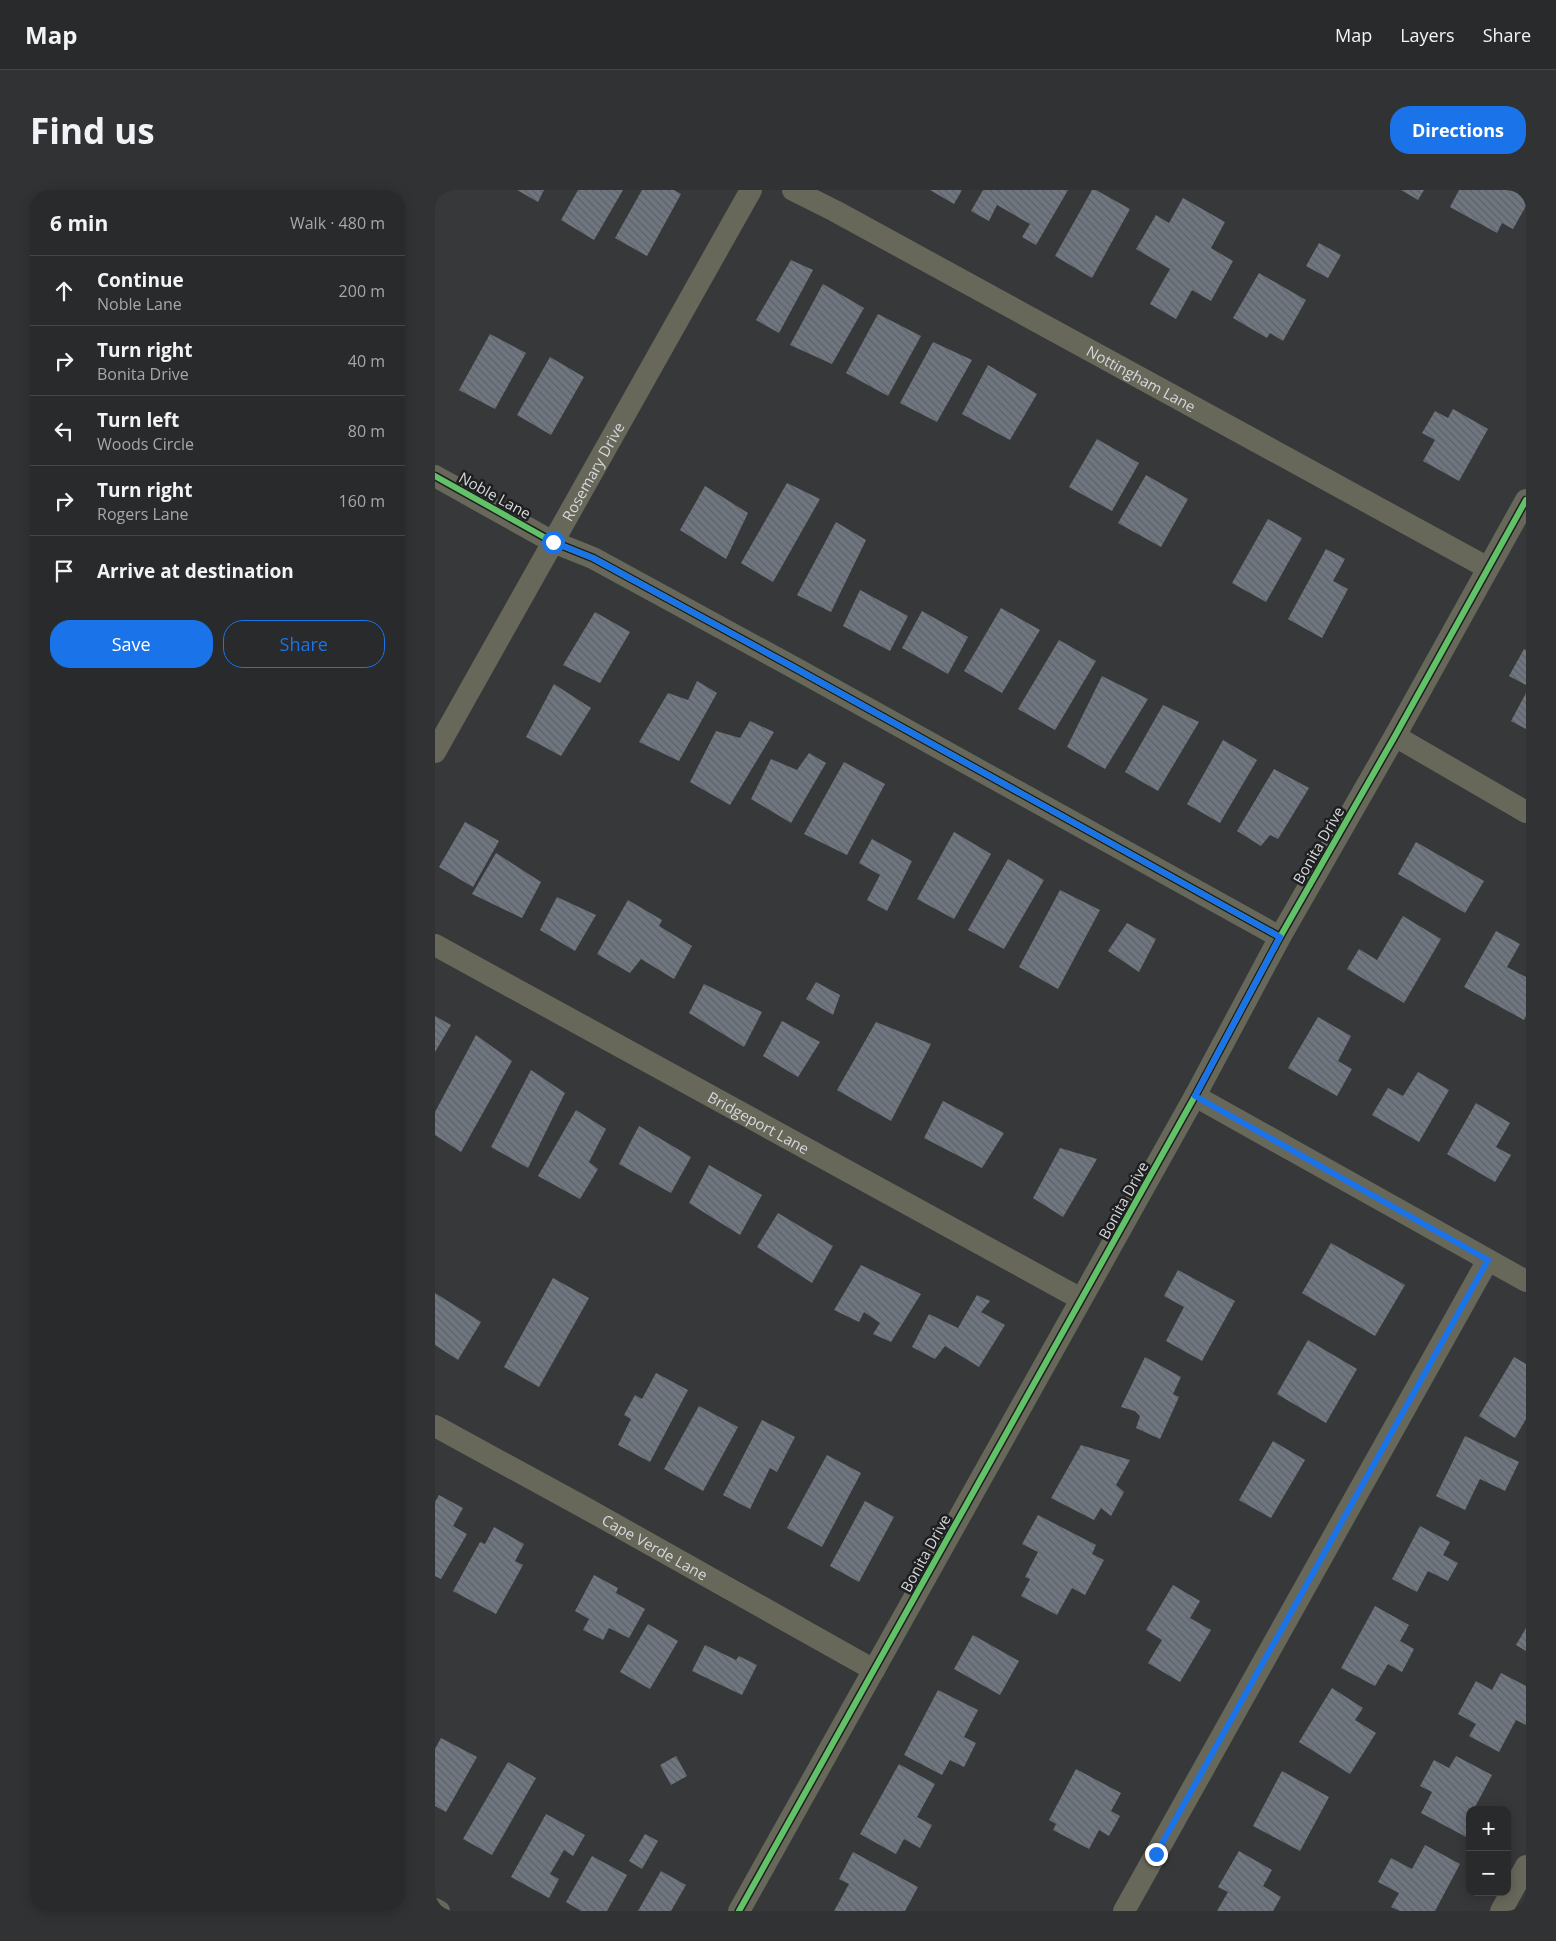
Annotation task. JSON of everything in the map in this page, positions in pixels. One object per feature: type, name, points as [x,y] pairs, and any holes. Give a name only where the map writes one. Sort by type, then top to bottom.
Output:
[{"type":"street","name":"Rosemary Drive","points":[[435,752],[751,190]]},
{"type":"street","name":"Nottingham Lane","points":[[793,190],[835,211],[1488,568]]},
{"type":"street","name":"Noble Lane","points":[[435,476],[553,542],[593,558],[1280,937]]},
{"type":"street","name":"Bonita Drive","points":[[739,1911],[1195,1096],[1280,937],[1395,736],[1526,500]]},
{"type":"street","points":[[1395,736],[1526,812]]},
{"type":"street","name":"Bridgeport Lane","points":[[435,945],[1081,1299]]},
{"type":"street","points":[[1195,1096],[1526,1280]]},
{"type":"street","points":[[1124,1911],[1488,1260]]},
{"type":"street","name":"Cape Verde Lane","points":[[435,1426],[874,1670]]},
{"type":"street","points":[[1501,1911],[1526,1866]]},
{"type":"street","points":[[435,1909],[439,1911]]},
{"type":"building","points":[[517,190],[544,190],[538,202]]},
{"type":"building","points":[[578,190],[623,190],[594,240],[561,220]]},
{"type":"building","points":[[642,190],[674,190],[681,194],[647,256],[615,238]]},
{"type":"building","points":[[930,190],[962,190],[954,204]]},
{"type":"building","points":[[983,190],[1068,190],[1036,245],[1022,237],[1030,224],[997,205],[989,221],[971,211]]},
{"type":"building","points":[[1092,190],[1096,190],[1130,209],[1092,278],[1055,256]]},
{"type":"building","points":[[1401,190],[1424,190],[1418,200]]},
{"type":"building","points":[[1459,190],[1526,190],[1526,206],[1513,229],[1502,223],[1497,233],[1450,207]]},
{"type":"building","points":[[1183,198],[1225,222],[1211,248],[1233,261],[1211,301],[1192,290],[1176,319],[1150,304],[1170,269],[1136,249],[1156,215],[1169,223]]},
{"type":"building","points":[[1319,243],[1341,255],[1328,278],[1306,266]]},
{"type":"building","points":[[791,260],[813,270],[779,333],[756,320]]},
{"type":"building","points":[[1259,273],[1306,300],[1283,341],[1270,333],[1267,338],[1233,318]]},
{"type":"building","points":[[823,284],[864,308],[832,364],[790,345]]},
{"type":"building","points":[[878,314],[921,336],[888,396],[846,373]]},
{"type":"building","points":[[490,334],[526,353],[495,409],[459,390]]},
{"type":"building","points":[[933,342],[972,360],[937,422],[900,403]]},
{"type":"building","points":[[550,357],[584,377],[551,435],[517,415]]},
{"type":"building","points":[[988,365],[1037,394],[1010,440],[962,414]]},
{"type":"building","points":[[1453,409],[1488,429],[1459,481],[1423,461],[1435,440],[1422,433],[1435,411],[1448,418]]},
{"type":"building","points":[[1097,439],[1139,463],[1112,511],[1069,487]]},
{"type":"building","points":[[1146,475],[1188,499],[1161,547],[1118,523]]},
{"type":"building","points":[[787,483],[820,499],[773,582],[741,563]]},
{"type":"building","points":[[705,486],[748,513],[726,559],[680,530]]},
{"type":"building","points":[[1268,519],[1302,538],[1266,602],[1232,583]]},
{"type":"building","points":[[836,522],[866,540],[831,612],[797,595]]},
{"type":"building","points":[[1326,549],[1345,559],[1333,581],[1348,589],[1322,638],[1288,619]]},
{"type":"building","points":[[860,590],[908,616],[890,651],[843,626]]},
{"type":"building","points":[[1001,608],[1040,630],[1002,693],[964,671]]},
{"type":"building","points":[[922,611],[968,637],[948,674],[902,648]]},
{"type":"building","points":[[595,612],[630,632],[600,683],[563,665]]},
{"type":"building","points":[[1059,640],[1096,661],[1055,730],[1018,709]]},
{"type":"building","points":[[1524,649],[1526,650],[1526,685],[1509,676]]},
{"type":"building","points":[[1102,676],[1148,699],[1105,769],[1067,747]]},
{"type":"building","points":[[697,681],[717,693],[679,761],[639,742],[668,693],[688,700]]},
{"type":"building","points":[[554,684],[591,708],[561,756],[526,737]]},
{"type":"building","points":[[1526,693],[1526,729],[1511,721]]},
{"type":"building","points":[[1163,705],[1199,722],[1158,791],[1125,772]]},
{"type":"building","points":[[750,721],[774,732],[730,805],[690,782],[716,731],[740,738]]},
{"type":"building","points":[[1223,740],[1257,760],[1220,823],[1187,804]]},
{"type":"building","points":[[809,753],[826,763],[791,823],[751,799],[771,759],[797,770]]},
{"type":"building","points":[[844,762],[885,784],[847,855],[804,834]]},
{"type":"building","points":[[1274,769],[1309,788],[1278,839],[1270,835],[1261,846],[1237,831]]},
{"type":"building","points":[[465,822],[499,841],[473,887],[439,867]]},
{"type":"building","points":[[954,832],[991,854],[954,919],[917,899]]},
{"type":"building","points":[[872,839],[912,861],[887,911],[867,900],[880,875],[859,863]]},
{"type":"building","points":[[1416,842],[1484,881],[1465,913],[1398,874]]},
{"type":"building","points":[[496,853],[541,882],[522,918],[472,894]]},
{"type":"building","points":[[1008,859],[1044,880],[1004,949],[968,930]]},
{"type":"building","points":[[1060,890],[1100,910],[1058,989],[1019,967]]},
{"type":"building","points":[[557,897],[596,915],[575,951],[540,930]]},
{"type":"building","points":[[628,900],[662,920],[659,926],[692,946],[674,979],[641,959],[630,973],[597,954]]},
{"type":"building","points":[[1403,916],[1441,939],[1404,1003],[1347,969],[1359,949],[1377,960]]},
{"type":"building","points":[[1127,923],[1156,939],[1139,972],[1108,951]]},
{"type":"building","points":[[1496,931],[1520,944],[1507,967],[1526,977],[1526,1016],[1524,1020],[1464,987]]},
{"type":"building","points":[[816,982],[840,995],[833,1015],[806,999]]},
{"type":"building","points":[[704,984],[762,1012],[744,1047],[689,1013]]},
{"type":"building","points":[[435,1016],[451,1025],[435,1052]]},
{"type":"building","points":[[1318,1017],[1351,1036],[1338,1061],[1352,1069],[1337,1096],[1288,1068]]},
{"type":"building","points":[[782,1021],[820,1042],[798,1077],[763,1056]]},
{"type":"building","points":[[876,1022],[931,1044],[891,1121],[837,1090]]},
{"type":"building","points":[[476,1035],[512,1061],[461,1152],[435,1135],[435,1112]]},
{"type":"building","points":[[531,1070],[565,1093],[528,1168],[491,1147]]},
{"type":"building","points":[[1418,1072],[1449,1090],[1419,1142],[1372,1115],[1388,1088],[1403,1096]]},
{"type":"building","points":[[943,1101],[1004,1133],[982,1168],[924,1138]]},
{"type":"building","points":[[1476,1103],[1510,1123],[1496,1147],[1511,1155],[1495,1182],[1447,1154]]},
{"type":"building","points":[[576,1110],[606,1129],[589,1162],[598,1169],[580,1199],[538,1176]]},
{"type":"building","points":[[639,1126],[691,1157],[671,1193],[619,1164]]},
{"type":"building","points":[[1060,1148],[1097,1159],[1063,1217],[1033,1198]]},
{"type":"building","points":[[709,1165],[762,1195],[740,1235],[689,1203]]},
{"type":"building","points":[[778,1213],[833,1246],[812,1283],[757,1247]]},
{"type":"building","points":[[1331,1243],[1405,1285],[1375,1336],[1302,1293]]},
{"type":"building","points":[[861,1265],[921,1294],[891,1342],[873,1334],[880,1323],[864,1312],[859,1322],[834,1310]]},
{"type":"building","points":[[1178,1270],[1235,1301],[1202,1361],[1166,1341],[1184,1307],[1164,1296]]},
{"type":"building","points":[[553,1278],[589,1298],[539,1387],[504,1367]]},
{"type":"building","points":[[435,1293],[481,1322],[458,1360],[435,1345]]},
{"type":"building","points":[[977,1295],[990,1301],[981,1312],[1005,1325],[979,1367],[945,1346],[935,1359],[912,1347],[929,1314],[958,1328]]},
{"type":"building","points":[[1308,1340],[1357,1369],[1326,1423],[1277,1394]]},
{"type":"building","points":[[1145,1357],[1181,1377],[1173,1394],[1179,1397],[1160,1439],[1136,1428],[1140,1416],[1135,1411],[1121,1407]]},
{"type":"building","points":[[1514,1357],[1526,1364],[1526,1419],[1515,1438],[1479,1416]]},
{"type":"building","points":[[656,1373],[688,1390],[650,1462],[618,1445],[631,1419],[624,1415],[635,1395],[642,1399]]},
{"type":"building","points":[[699,1406],[738,1427],[703,1491],[664,1469]]},
{"type":"building","points":[[762,1420],[795,1437],[777,1472],[770,1468],[750,1509],[723,1495]]},
{"type":"building","points":[[1465,1436],[1519,1462],[1505,1491],[1480,1479],[1465,1510],[1436,1496]]},
{"type":"building","points":[[1273,1441],[1305,1460],[1271,1518],[1239,1500]]},
{"type":"building","points":[[1081,1445],[1130,1460],[1116,1485],[1124,1492],[1111,1516],[1101,1508],[1094,1520],[1051,1498]]},
{"type":"building","points":[[827,1455],[861,1473],[822,1547],[787,1528]]},
{"type":"building","points":[[439,1495],[463,1508],[453,1526],[467,1534],[441,1579],[435,1576],[435,1502]]},
{"type":"building","points":[[865,1501],[894,1517],[859,1582],[830,1566]]},
{"type":"building","points":[[1038,1515],[1096,1545],[1092,1554],[1104,1560],[1085,1595],[1072,1588],[1057,1615],[1021,1596],[1030,1579],[1025,1577],[1038,1552],[1022,1544]]},
{"type":"building","points":[[1420,1526],[1450,1542],[1443,1555],[1458,1563],[1448,1581],[1428,1571],[1417,1592],[1392,1579]]},
{"type":"building","points":[[494,1527],[524,1544],[515,1561],[523,1565],[496,1614],[453,1591],[480,1542],[485,1544]]},
{"type":"building","points":[[594,1575],[618,1588],[616,1593],[645,1609],[629,1638],[609,1628],[603,1640],[583,1630],[589,1619],[575,1611]]},
{"type":"building","points":[[1173,1585],[1200,1601],[1190,1618],[1211,1630],[1180,1682],[1148,1663],[1162,1640],[1146,1630]]},
{"type":"building","points":[[1375,1606],[1409,1625],[1400,1641],[1414,1649],[1402,1672],[1388,1664],[1375,1686],[1341,1668]]},
{"type":"building","points":[[648,1624],[678,1641],[650,1689],[620,1672]]},
{"type":"building","points":[[1526,1628],[1526,1651],[1516,1645]]},
{"type":"building","points":[[973,1635],[1019,1661],[1000,1695],[954,1669]]},
{"type":"building","points":[[705,1645],[736,1660],[739,1656],[757,1665],[742,1695],[692,1671]]},
{"type":"building","points":[[1501,1673],[1526,1686],[1526,1725],[1516,1720],[1499,1752],[1469,1736],[1476,1724],[1458,1714],[1476,1681],[1492,1690]]},
{"type":"building","points":[[1332,1688],[1363,1708],[1355,1720],[1376,1733],[1350,1774],[1299,1742]]},
{"type":"building","points":[[938,1690],[978,1710],[964,1737],[976,1743],[964,1767],[950,1760],[942,1775],[904,1755]]},
{"type":"building","points":[[441,1738],[477,1757],[446,1812],[435,1806],[435,1749]]},
{"type":"building","points":[[676,1756],[687,1776],[671,1785],[660,1765]]},
{"type":"building","points":[[1456,1756],[1492,1775],[1476,1806],[1466,1806],[1466,1837],[1421,1813],[1432,1792],[1420,1786],[1434,1760],[1449,1768]]},
{"type":"building","points":[[508,1762],[536,1778],[492,1855],[463,1839]]},
{"type":"building","points":[[899,1764],[935,1784],[917,1817],[932,1825],[920,1848],[904,1839],[896,1854],[860,1834]]},
{"type":"building","points":[[1076,1769],[1121,1793],[1111,1811],[1120,1816],[1109,1836],[1099,1830],[1089,1849],[1053,1830],[1056,1824],[1049,1820]]},
{"type":"building","points":[[1282,1771],[1329,1797],[1300,1851],[1253,1826]]},
{"type":"building","points":[[546,1814],[585,1835],[573,1856],[564,1850],[550,1874],[559,1879],[549,1898],[511,1877]]},
{"type":"building","points":[[645,1834],[658,1841],[642,1869],[629,1861]]},
{"type":"building","points":[[1425,1845],[1460,1864],[1435,1911],[1400,1911],[1391,1907],[1399,1893],[1378,1882],[1391,1858],[1412,1869]]},
{"type":"building","points":[[1239,1851],[1272,1870],[1263,1886],[1281,1897],[1273,1911],[1217,1911],[1228,1892],[1218,1887]]},
{"type":"building","points":[[853,1852],[918,1887],[905,1911],[834,1911],[849,1884],[839,1879]]},
{"type":"building","points":[[592,1856],[627,1875],[607,1911],[581,1911],[566,1902]]},
{"type":"building","points":[[661,1871],[686,1885],[671,1911],[638,1911]]},
{"type":"cycle path","points":[[435,476],[553,542],[593,558],[793,667],[1280,937]]},
{"type":"cycle path","points":[[739,1911],[1195,1096],[1280,937],[1395,736],[1526,500]]},
{"type":"route","points":[[553,542],[593,558],[1280,937],[1195,1096],[1488,1260],[1156,1854]]}]
